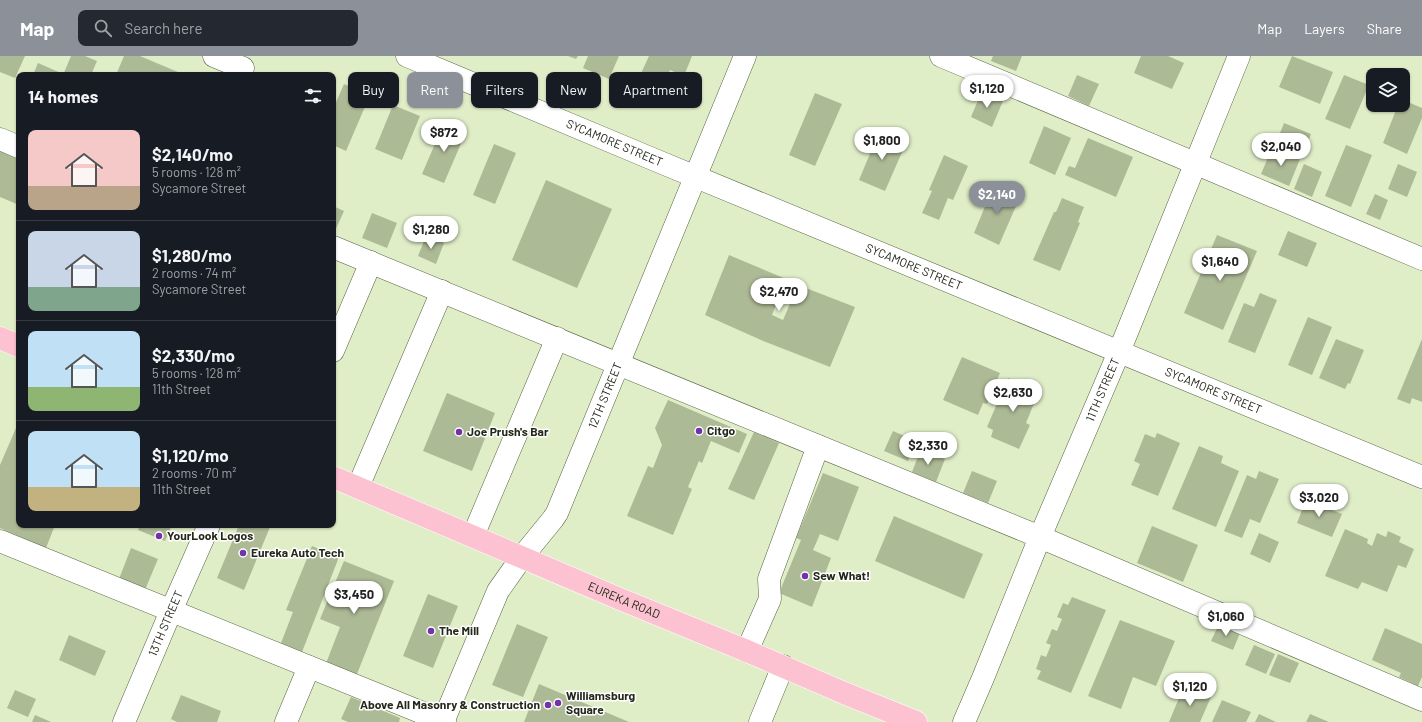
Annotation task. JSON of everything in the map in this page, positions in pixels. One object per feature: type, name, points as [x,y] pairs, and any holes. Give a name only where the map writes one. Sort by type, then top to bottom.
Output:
[{"type":"main road","points":[[0,338],[16,345]]},
{"type":"main road","name":"EUREKA ROAD","points":[[336,477],[910,721]]},
{"type":"street","points":[[214,56],[244,66]]},
{"type":"street","name":"SYCAMORE STREET","points":[[407,56],[1422,477]]},
{"type":"street","name":"12TH STREET","points":[[443,722],[498,591],[556,513],[745,56]]},
{"type":"street","points":[[941,56],[1195,162],[1237,182],[1422,258]]},
{"type":"street","name":"11TH STREET","points":[[964,722],[1040,537],[1119,352],[1239,56]]},
{"type":"street","points":[[0,139],[16,146]]},
{"type":"street","points":[[336,247],[1040,537],[1422,700]]},
{"type":"street","points":[[336,344],[371,262]]},
{"type":"street","points":[[358,487],[442,291]]},
{"type":"street","points":[[473,536],[556,338]]},
{"type":"street","points":[[747,651],[770,599],[769,579],[818,446]]},
{"type":"street","name":"13TH STREET","points":[[124,722],[208,528]]},
{"type":"street","points":[[0,541],[443,722]]},
{"type":"street","points":[[760,722],[783,666]]},
{"type":"street","points":[[286,722],[309,667]]},
{"type":"building","points":[[0,56],[25,56],[18,72],[16,72],[15,78],[0,72]]},
{"type":"building","points":[[71,56],[85,56],[97,61],[92,72],[64,72]]},
{"type":"building","points":[[124,56],[140,56],[178,72],[117,72]]},
{"type":"building","points":[[568,56],[578,56],[576,59]]},
{"type":"building","points":[[588,56],[619,56],[612,72],[609,72],[609,79],[601,76],[601,72],[592,72],[583,68]]},
{"type":"building","points":[[649,56],[692,56],[686,72],[675,72],[670,70],[669,72],[642,72]]},
{"type":"building","points":[[993,56],[1022,56],[1016,71],[991,61]]},
{"type":"building","points":[[1141,56],[1168,56],[1184,63],[1172,89],[1134,73]]},
{"type":"building","points":[[1292,56],[1333,72],[1320,104],[1279,87]]},
{"type":"building","points":[[38,63],[59,72],[34,72]]},
{"type":"building","points":[[1077,75],[1099,84],[1089,106],[1068,96]]},
{"type":"building","points":[[1344,75],[1366,84],[1366,92],[1350,129],[1325,119]]},
{"type":"building","points":[[344,84],[348,86],[348,108],[364,108],[346,151],[336,146],[336,102]]},
{"type":"building","points":[[982,91],[1003,101],[992,127],[971,117]]},
{"type":"building","points":[[815,93],[842,104],[815,166],[789,155]]},
{"type":"building","points":[[1410,103],[1422,108],[1422,118],[1407,154],[1383,143],[1395,112],[1410,112]]},
{"type":"building","points":[[399,107],[420,116],[402,160],[375,149],[392,108]]},
{"type":"building","points":[[444,123],[466,132],[444,183],[422,174]]},
{"type":"building","points":[[1284,123],[1311,134],[1305,150],[1278,138]]},
{"type":"building","points":[[1044,126],[1071,138],[1055,175],[1029,163]]},
{"type":"building","points":[[879,132],[906,143],[885,191],[859,180]]},
{"type":"building","points":[[1088,138],[1133,157],[1116,197],[1065,175],[1069,166],[1075,168]]},
{"type":"building","points":[[494,144],[516,153],[495,204],[473,195]]},
{"type":"building","points":[[1346,145],[1372,155],[1351,207],[1325,196]]},
{"type":"building","points":[[1272,148],[1300,159],[1289,186],[1261,174]]},
{"type":"building","points":[[0,151],[16,158],[16,204],[0,197]]},
{"type":"building","points":[[944,155],[968,166],[953,200],[948,198],[939,220],[922,213],[932,191],[929,190]]},
{"type":"building","points":[[1304,164],[1322,172],[1312,197],[1294,189]]},
{"type":"building","points":[[1398,164],[1417,172],[1407,197],[1388,189]]},
{"type":"building","points":[[546,180],[612,209],[577,288],[512,260]]},
{"type":"building","points":[[994,185],[1020,197],[999,245],[974,233]]},
{"type":"building","points":[[1375,194],[1388,200],[1380,220],[1366,214]]},
{"type":"building","points":[[1062,198],[1084,207],[1078,222],[1080,223],[1060,271],[1033,260],[1054,212],[1056,212]]},
{"type":"building","points":[[336,207],[344,211],[336,229]]},
{"type":"building","points":[[372,213],[397,223],[387,248],[362,238]]},
{"type":"building","points":[[1288,231],[1317,243],[1307,267],[1278,255]]},
{"type":"building","points":[[1217,235],[1257,251],[1223,330],[1184,313]]},
{"type":"building","points":[[426,236],[444,243],[436,264],[418,256]]},
{"type":"building","points":[[729,255],[786,279],[772,315],[783,320],[798,285],[855,307],[830,367],[761,340],[705,315]]},
{"type":"building","points":[[1260,293],[1277,300],[1255,353],[1228,342],[1244,303],[1254,307]]},
{"type":"building","points":[[1308,317],[1332,327],[1312,375],[1288,365]]},
{"type":"building","points":[[1336,339],[1364,350],[1350,384],[1348,383],[1345,389],[1319,378]]},
{"type":"building","points":[[1422,339],[1422,402],[1412,398],[1410,404],[1397,399]]},
{"type":"building","points":[[962,357],[1000,373],[987,404],[983,403],[978,415],[943,400]]},
{"type":"building","points":[[1008,378],[1038,390],[1026,423],[1030,425],[1019,449],[991,437],[993,430],[987,427]]},
{"type":"building","name":"Joe Prush's Bar","points":[[447,393],[495,413],[472,471],[423,451]]},
{"type":"building","points":[[668,400],[747,434],[739,453],[711,441],[702,463],[699,461],[688,487],[692,489],[673,535],[627,516],[648,466],[653,468],[662,445],[655,428]]},
{"type":"building","points":[[16,428],[16,528],[54,528],[46,548],[0,528],[0,465]]},
{"type":"building","points":[[893,431],[916,441],[908,461],[884,451]]},
{"type":"building","points":[[754,432],[779,443],[754,500],[728,489]]},
{"type":"building","points":[[1157,433],[1180,443],[1158,496],[1131,485],[1140,464],[1134,461],[1145,434],[1155,438]]},
{"type":"building","points":[[1199,446],[1223,456],[1221,463],[1239,471],[1216,527],[1172,509]]},
{"type":"building","points":[[921,449],[945,459],[936,482],[912,472]]},
{"type":"building","points":[[972,471],[997,481],[988,503],[963,493]]},
{"type":"building","points":[[1259,471],[1279,479],[1260,523],[1250,519],[1242,538],[1224,531],[1247,475],[1256,479]]},
{"type":"building","points":[[823,473],[859,487],[838,541],[820,534],[813,550],[831,558],[812,607],[779,593],[801,540],[796,538]]},
{"type":"building","points":[[1306,500],[1342,514],[1332,537],[1297,523]]},
{"type":"building","points":[[894,516],[983,554],[964,599],[875,561]]},
{"type":"building","points":[[1152,526],[1198,545],[1183,582],[1137,563]]},
{"type":"building","name":"YourLook Logos","points":[[139,528],[171,528],[165,541],[138,530]]},
{"type":"building","name":"Eureka Auto Tech","points":[[238,528],[270,528],[244,590],[217,578]]},
{"type":"building","points":[[1345,529],[1368,539],[1367,543],[1372,546],[1377,533],[1386,537],[1388,531],[1401,537],[1399,542],[1414,549],[1406,568],[1398,565],[1387,592],[1362,582],[1358,589],[1325,576]]},
{"type":"building","points":[[1259,533],[1279,542],[1270,563],[1250,554]]},
{"type":"building","points":[[312,546],[339,557],[302,652],[281,643],[293,612],[286,610]]},
{"type":"building","points":[[131,548],[158,559],[145,590],[119,579]]},
{"type":"building","points":[[344,561],[394,581],[355,679],[325,666],[340,627],[320,619]]},
{"type":"building","name":"The Mill","points":[[428,594],[458,606],[433,668],[403,656]]},
{"type":"building","points":[[1072,597],[1106,610],[1071,693],[1037,679],[1041,671],[1036,669],[1041,655],[1046,657],[1051,645],[1046,643],[1052,629],[1057,631],[1062,619],[1057,617],[1063,603],[1068,605]]},
{"type":"building","points":[[1120,620],[1175,641],[1156,686],[1133,677],[1121,709],[1088,696]]},
{"type":"building","points":[[517,624],[548,637],[523,697],[492,685]]},
{"type":"building","points":[[1219,624],[1240,633],[1233,650],[1211,641]]},
{"type":"building","points":[[1385,628],[1422,644],[1422,677],[1418,686],[1399,677],[1401,673],[1372,660]]},
{"type":"building","points":[[69,635],[106,651],[95,676],[59,660]]},
{"type":"building","points":[[1254,645],[1275,654],[1266,674],[1245,665]]},
{"type":"building","points":[[1278,654],[1299,663],[1290,683],[1269,675]]},
{"type":"building","name":"Williamsburg Square","points":[[539,684],[629,722],[524,722]]},
{"type":"building","points":[[1184,686],[1211,697],[1200,722],[1169,722]]},
{"type":"building","points":[[15,690],[36,699],[28,717],[7,708]]},
{"type":"building","points":[[181,695],[221,711],[217,722],[177,722],[171,719]]},
{"type":"building","points":[[351,697],[400,718],[399,722],[348,722],[341,719]]},
{"type":"building","points":[[1222,700],[1251,712],[1246,722],[1212,722]]},
{"type":"building","points":[[1259,714],[1276,722],[1255,722]]},
{"type":"building","points":[[1310,714],[1329,722],[1306,722]]},
{"type":"building","points":[[35,715],[51,722],[32,722]]},
{"type":"place","name":"Citgo","points":[[699,431]]},
{"type":"place","name":"Joe Prush's Bar","points":[[459,432]]},
{"type":"place","name":"YourLook Logos","points":[[159,536]]},
{"type":"place","name":"Eureka Auto Tech","points":[[243,553]]},
{"type":"place","name":"Sew What!","points":[[805,576]]},
{"type":"place","name":"The Mill","points":[[431,631]]},
{"type":"place","name":"Williamsburg Square","points":[[558,703]]},
{"type":"place","name":"Above All Masonry & Construction","points":[[548,705]]}]
